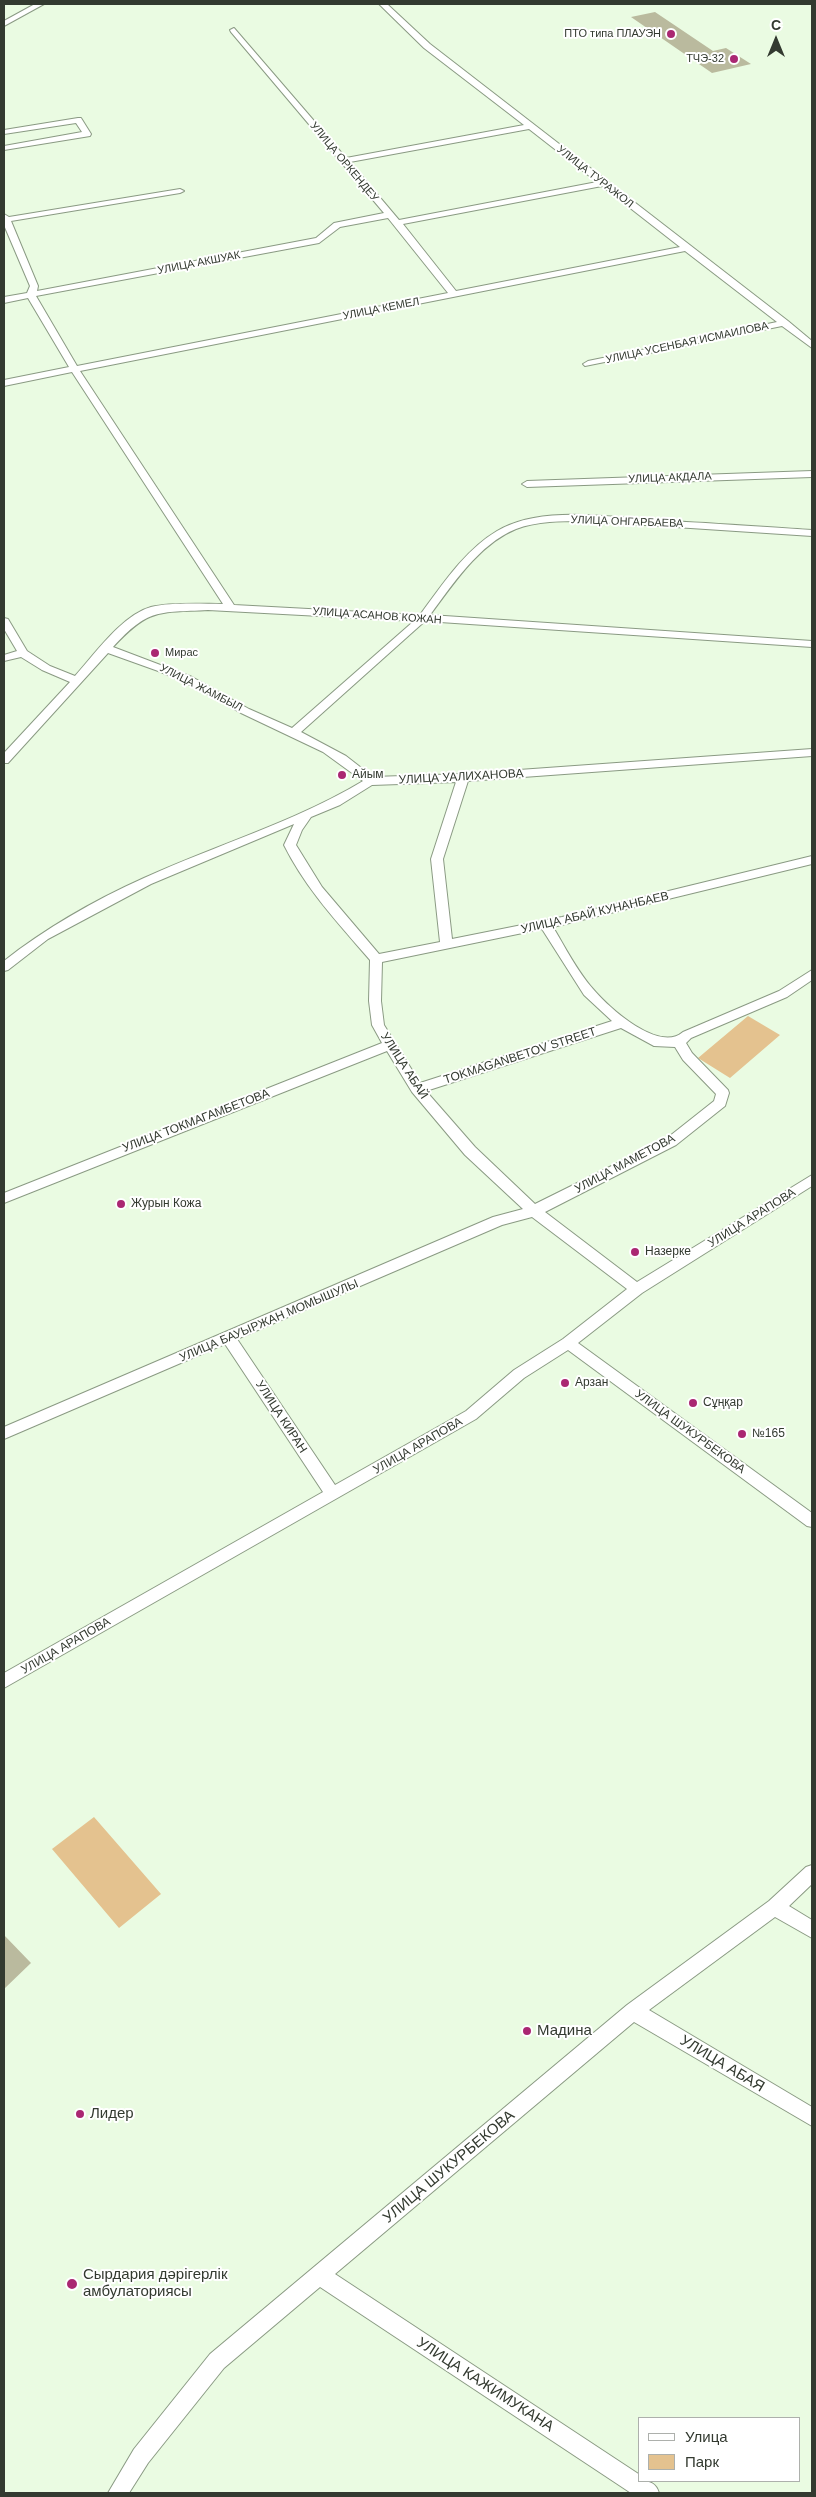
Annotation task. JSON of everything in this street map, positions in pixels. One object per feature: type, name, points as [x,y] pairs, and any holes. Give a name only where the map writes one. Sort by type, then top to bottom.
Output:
[{"type":"street","points":[[4,24],[40,4]]},
{"type":"street","name":"УЛИЦА ТУРАЖОЛ","points":[[383,4],[427,46],[812,344]]},
{"type":"street","name":"УЛИЦА ОРКЕНДЕУ","points":[[234,30],[342,161],[397,223],[454,295]]},
{"type":"street","points":[[4,132],[78,120],[87,134],[4,148]]},
{"type":"street","points":[[342,161],[531,126]]},
{"type":"street","points":[[397,223],[603,183]]},
{"type":"street","points":[[180,191],[4,219],[34,286],[31,294],[74,369],[231,608]]},
{"type":"street","name":"УЛИЦА АКШУАК","points":[[4,300],[318,240],[337,225],[388,215]]},
{"type":"street","name":"УЛИЦА КЕМЕЛ","points":[[4,383],[687,248]]},
{"type":"street","name":"УЛИЦА УСЕНБАЯ ИСМАИЛОВА","points":[[588,364],[785,323]]},
{"type":"street","name":"УЛИЦА АКДАЛА","points":[[527,484],[812,474]]},
{"type":"street","name":"УЛИЦА ОНГАРБАЕВА","points":[[423,618],[445,589],[490,541],[512,527],[547,520],[600,519],[812,533]]},
{"type":"street","name":"УЛИЦА АСАНОВ КОЖАН","points":[[4,760],[124,629],[140,616],[153,610],[231,608],[423,618],[812,644]]},
{"type":"street","points":[[293,733],[423,618]]},
{"type":"street","points":[[4,622],[23,654],[46,668],[77,681]]},
{"type":"street","name":"УЛИЦА ЖАМБЫЛ","points":[[107,649],[151,663],[191,681],[245,711],[293,733],[355,766],[370,781]]},
{"type":"street","points":[[4,658],[23,654]]},
{"type":"street","name":"УЛИЦА УАЛИХАНОВА","points":[[4,967],[44,936],[148,881],[336,802],[370,781],[463,778],[812,752]]},
{"type":"street","points":[[447,946],[437,859],[463,778]]},
{"type":"street","points":[[307,814],[296,829],[290,845],[297,863],[376,959]]},
{"type":"street","name":"УЛИЦА АБАЙ КУНАНБАЕВ","points":[[376,959],[546,925],[812,860]]},
{"type":"street","points":[[546,925],[588,992],[622,1023],[658,1043],[679,1042],[688,1035],[783,994],[812,974]]},
{"type":"street","name":"УЛИЦА АБАЙ","points":[[376,959],[375,1001],[378,1025],[417,1089],[470,1151],[534,1211],[637,1289]]},
{"type":"street","name":"TOKMAGANBETOV STREET","points":[[417,1089],[622,1023]]},
{"type":"street","name":"УЛИЦА МАМЕТОВА","points":[[534,1211],[671,1142],[720,1103],[722,1093],[717,1085],[684,1055],[679,1042]]},
{"type":"street","name":"УЛИЦА ТОКМАГАМБЕТОВА","points":[[4,1198],[389,1045]]},
{"type":"street","name":"УЛИЦА АРАПОВА","points":[[4,1682],[471,1415],[519,1374],[568,1343],[637,1289],[812,1180]]},
{"type":"street","name":"УЛИЦА БАУЫРЖАН МОМЫШУЛЫ","points":[[4,1433],[498,1222],[534,1211]]},
{"type":"street","name":"УЛИЦА КИРАН","points":[[229,1338],[333,1495]]},
{"type":"street","name":"УЛИЦА ШУКУРБЕКОВА","points":[[568,1343],[812,1521]]},
{"type":"street","name":"УЛИЦА ШУКУРБЕКОВА","points":[[118,2493],[141,2456],[217,2362],[633,2011],[775,1907],[812,1873]]},
{"type":"street","points":[[775,1907],[812,1930]]},
{"type":"street","name":"УЛИЦА АБАЯ","points":[[633,2011],[812,2117]]},
{"type":"street","name":"УЛИЦА КАЖИМУКАНА","points":[[320,2276],[649,2493]]},
{"type":"green space","points":[[748,1016],[780,1035],[730,1078],[698,1058]]},
{"type":"green space","points":[[94,1817],[161,1894],[119,1928],[52,1849]]},
{"type":"building","name":"ПТО типа ПЛАУЭН","points":[[655,12],[713,51],[726,48],[751,64],[712,73],[631,17]]},
{"type":"building","points":[[4,1935],[31,1963],[4,1989]]},
{"type":"place","name":"ПТО типа ПЛАУЭН","points":[[671,34]]},
{"type":"place","name":"ТЧЭ-32","points":[[734,59]]},
{"type":"place","name":"Мирас","points":[[155,653]]},
{"type":"place","name":"Айым","points":[[342,775]]},
{"type":"place","name":"Журын Кожа","points":[[121,1204]]},
{"type":"place","name":"Назерке","points":[[635,1252]]},
{"type":"place","name":"Арзан","points":[[565,1383]]},
{"type":"place","name":"Сұңқар","points":[[693,1403]]},
{"type":"place","name":"№165","points":[[742,1434]]},
{"type":"place","name":"Мадина","points":[[527,2031]]},
{"type":"place","name":"Лидер","points":[[80,2114]]},
{"type":"place","name":"Сырдария дәрігерлік амбулаториясы","points":[[72,2284]]}]
